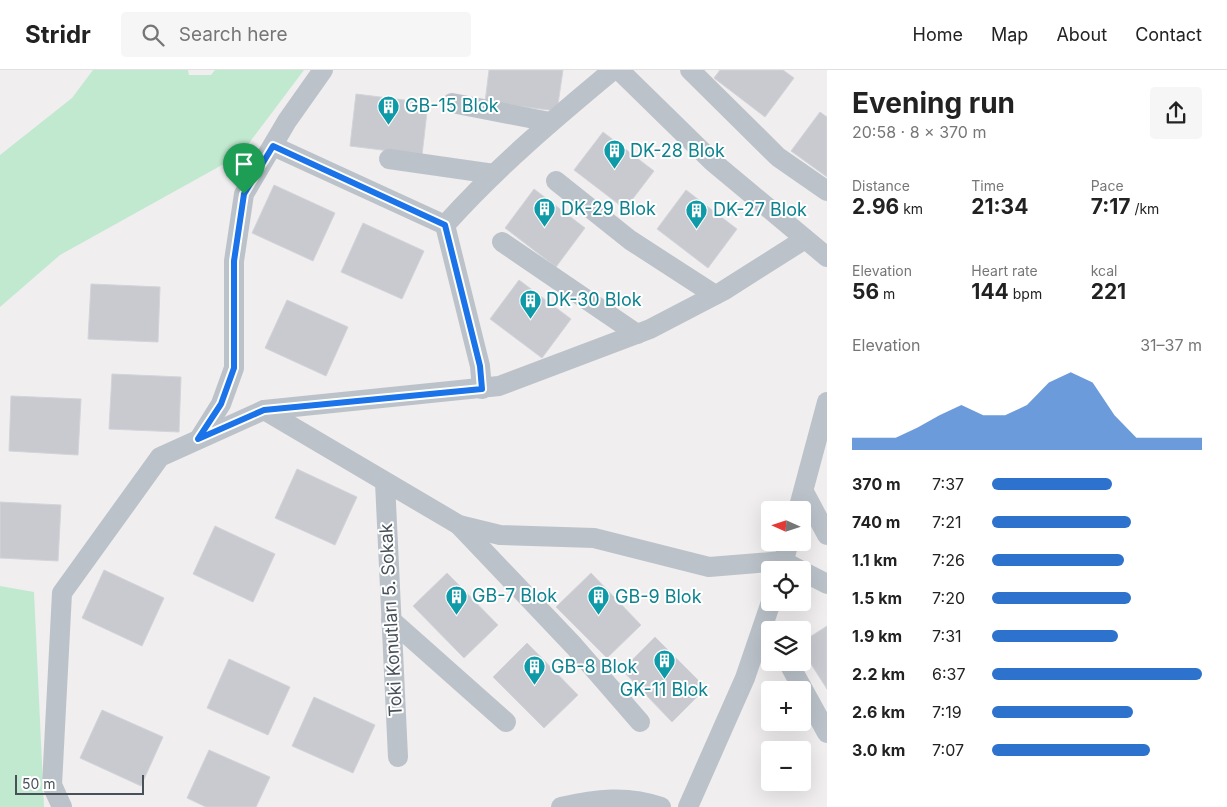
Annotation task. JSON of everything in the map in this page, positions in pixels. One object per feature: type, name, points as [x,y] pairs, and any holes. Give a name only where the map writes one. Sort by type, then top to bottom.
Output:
[{"type":"street","points":[[198,439],[221,404],[234,368],[234,261],[244,194],[323,70]]},
{"type":"street","points":[[445,225],[494,174],[550,122],[613,70]]},
{"type":"street","points":[[619,70],[713,162],[827,256]]},
{"type":"street","points":[[690,70],[778,157],[827,191]]},
{"type":"street","points":[[452,103],[550,122]]},
{"type":"street","points":[[273,146],[445,225]]},
{"type":"street","points":[[389,159],[494,174]]},
{"type":"street","points":[[556,181],[630,240],[715,295]]},
{"type":"street","points":[[445,225],[480,366],[482,389]]},
{"type":"street","points":[[62,807],[52,785],[62,593],[160,457],[264,410],[499,386],[637,334],[715,295],[805,239]]},
{"type":"street","points":[[502,242],[637,334]]},
{"type":"street","points":[[801,501],[827,402]]},
{"type":"street","points":[[264,410],[459,525],[500,535],[594,538],[709,567],[761,564]]},
{"type":"street","name":"Toki Konutları 5. Sokak","points":[[384,482],[398,757]]},
{"type":"street","points":[[811,514],[827,535]]},
{"type":"street","points":[[459,525],[574,646],[640,722]]},
{"type":"street","points":[[811,575],[827,584]]},
{"type":"street","points":[[688,807],[745,678],[769,618]]},
{"type":"street","points":[[391,620],[506,722]]},
{"type":"street","points":[[793,671],[827,733]]},
{"type":"street","points":[[561,807],[592,800],[619,798],[642,800],[661,807]]},
{"type":"green space","points":[[93,70],[188,70],[189,75],[211,75],[215,70],[304,70],[240,155],[60,255],[0,307],[0,155],[72,98]]},
{"type":"green space","points":[[0,586],[34,592],[44,807],[0,807]]},
{"type":"building","points":[[489,70],[563,70],[557,111],[485,102]]},
{"type":"building","points":[[720,70],[783,70],[794,78],[765,117],[714,78]]},
{"type":"building","name":"GB-15 Blok","points":[[356,94],[428,103],[422,155],[350,146]]},
{"type":"building","points":[[820,112],[827,117],[827,177],[791,151]]},
{"type":"building","name":"DK-28 Blok","points":[[603,132],[654,171],[625,209],[574,170]]},
{"type":"building","points":[[274,185],[335,213],[313,261],[252,233]]},
{"type":"building","name":"DK-29 Blok","points":[[534,189],[585,228],[556,267],[505,228]]},
{"type":"building","name":"DK-27 Blok","points":[[686,190],[737,229],[708,268],[657,229]]},
{"type":"building","points":[[363,223],[424,251],[402,299],[341,272]]},
{"type":"building","name":"DK-30 Blok","points":[[519,280],[571,319],[542,358],[490,319]]},
{"type":"building","points":[[91,284],[160,287],[158,342],[88,339]]},
{"type":"building","points":[[287,300],[348,327],[326,376],[265,348]]},
{"type":"building","points":[[112,374],[181,377],[179,432],[109,429]]},
{"type":"building","points":[[11,396],[81,399],[78,455],[9,451]]},
{"type":"building","points":[[297,469],[357,497],[335,545],[275,518]]},
{"type":"building","points":[[0,502],[61,505],[58,561],[0,558]]},
{"type":"building","points":[[215,526],[275,554],[253,602],[193,574]]},
{"type":"building","points":[[104,570],[164,598],[142,646],[82,618]]},
{"type":"building","name":"GB-7 Blok","points":[[447,573],[498,625],[464,658],[413,606]]},
{"type":"building","name":"GB-9 Blok","points":[[591,573],[641,625],[607,658],[556,607]]},
{"type":"building","points":[[827,626],[827,689],[811,664],[811,636]]},
{"type":"building","name":"GK-11 Blok","points":[[655,637],[706,688],[672,722],[622,670]]},
{"type":"building","name":"GB-8 Blok","points":[[527,643],[578,695],[544,728],[493,677]]},
{"type":"building","points":[[229,659],[290,687],[268,735],[207,708]]},
{"type":"building","points":[[314,697],[375,725],[353,773],[292,746]]},
{"type":"building","points":[[102,710],[163,737],[141,786],[80,758]]},
{"type":"building","points":[[209,750],[270,777],[256,807],[206,807],[187,798]]},
{"type":"place","name":"GB-15 Blok","points":[[389,125]]},
{"type":"place","name":"DK-28 Blok","points":[[614,170]]},
{"type":"place","name":"DK-29 Blok","points":[[545,228]]},
{"type":"place","name":"DK-27 Blok","points":[[697,229]]},
{"type":"place","name":"DK-30 Blok","points":[[530,319]]},
{"type":"place","name":"GB-7 Blok","points":[[456,615]]},
{"type":"place","name":"GB-9 Blok","points":[[599,616]]},
{"type":"place","name":"GK-11 Blok","points":[[664,679]]},
{"type":"place","name":"GB-8 Blok","points":[[535,686]]},
{"type":"route","points":[[273,146],[445,225],[480,366],[482,389],[264,410],[198,439],[221,404],[234,368],[234,261],[244,194],[273,146]]}]
